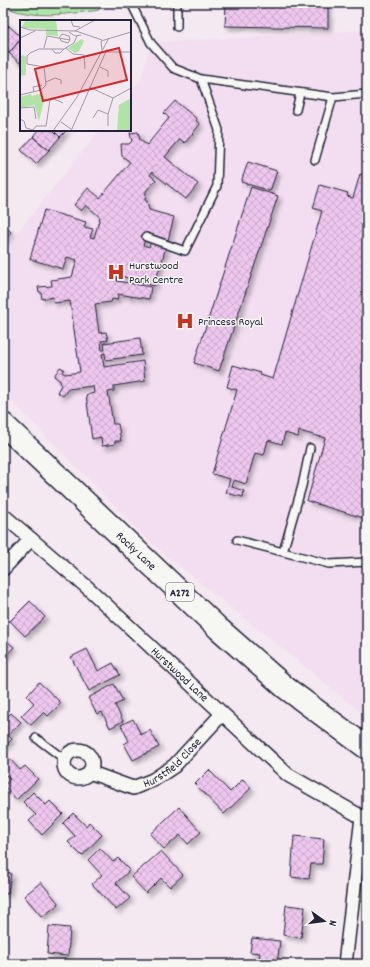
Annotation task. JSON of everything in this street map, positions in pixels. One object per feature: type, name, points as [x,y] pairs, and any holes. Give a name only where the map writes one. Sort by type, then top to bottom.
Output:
[{"type":"highway","name":"Rocky Lane","points":[[3,424],[219,629],[286,688],[367,748]]},
{"type":"street","name":"Hurstwood Lane","points":[[3,515],[88,588],[288,775],[364,818]]},
{"type":"street","points":[[3,569],[31,539]]},
{"type":"street","name":"Hurstfield Close","points":[[89,772],[133,788],[153,780],[174,766],[222,714]]},
{"type":"street","points":[[80,750],[84,751],[91,758],[92,763],[89,772],[82,778],[73,778],[64,768],[64,759],[70,752],[80,750]]},
{"type":"street","points":[[345,964],[364,818]]},
{"type":"lane","points":[[131,3],[151,43],[173,68],[201,79],[333,97],[367,94]]},
{"type":"lane","points":[[177,3],[177,27]]},
{"type":"lane","points":[[146,237],[185,251],[217,186],[219,130],[201,79]]},
{"type":"lane","points":[[296,110],[300,93]]},
{"type":"lane","points":[[315,160],[333,97]]},
{"type":"lane","points":[[283,552],[302,486],[310,448]]},
{"type":"lane","points":[[237,540],[329,564],[367,562]]},
{"type":"lane","points":[[36,738],[64,759]]},
{"type":"shaded area","name":"Princess Royal","points":[[367,30],[367,717],[149,541],[3,392],[3,250],[99,131],[131,131],[131,91],[141,79],[151,43]]},
{"type":"green space","points":[[3,3],[99,3],[99,10],[50,15],[26,13],[14,10],[3,6]]},
{"type":"building","points":[[226,3],[328,3],[328,28],[225,26]]},
{"type":"building","points":[[3,21],[9,26],[3,33]]},
{"type":"building","points":[[9,26],[20,36],[20,40],[9,53],[3,48],[3,33]]},
{"type":"building","points":[[20,40],[20,63],[9,53]]},
{"type":"building","name":"Hurstwood Park Centre","points":[[175,101],[197,119],[196,121],[200,124],[185,143],[180,139],[165,157],[198,184],[186,199],[152,172],[150,175],[156,180],[146,191],[145,200],[147,201],[149,210],[174,217],[168,240],[147,233],[143,245],[149,247],[151,242],[166,247],[154,286],[118,275],[117,281],[151,287],[149,299],[118,294],[117,300],[112,299],[111,302],[95,304],[99,333],[106,332],[108,340],[101,341],[102,350],[105,350],[104,343],[140,338],[142,355],[106,360],[105,353],[102,354],[104,367],[143,361],[145,381],[114,386],[114,391],[108,392],[113,424],[118,424],[121,441],[115,441],[115,444],[102,446],[101,437],[92,439],[86,395],[94,393],[93,386],[68,389],[63,396],[57,392],[61,385],[60,381],[54,376],[60,367],[64,369],[62,372],[65,374],[80,372],[70,301],[54,303],[53,297],[42,299],[41,292],[39,292],[38,287],[52,286],[51,280],[72,277],[77,260],[67,257],[63,269],[30,259],[44,210],[86,222],[84,227],[93,229],[90,237],[94,238],[100,217],[86,205],[81,211],[74,205],[88,188],[100,198],[130,162],[122,156],[121,144],[129,144],[132,141],[130,133],[138,132],[140,140],[147,145],[169,118],[164,113]]},
{"type":"building","points":[[38,131],[54,131],[60,137],[49,150],[33,137]]},
{"type":"building","points":[[54,131],[66,131],[60,137]]},
{"type":"building","points":[[33,137],[49,150],[36,164],[21,150]]},
{"type":"building","points":[[248,162],[277,171],[270,191],[241,182]]},
{"type":"building","name":"Princess Royal","points":[[360,174],[367,176],[367,519],[307,501],[325,438],[299,431],[298,437],[285,433],[282,444],[268,440],[264,455],[255,453],[246,484],[234,480],[232,487],[244,491],[243,497],[226,493],[230,479],[212,474],[237,390],[227,387],[233,365],[261,373],[260,375],[273,379],[322,211],[313,208],[320,185],[348,193],[347,196],[353,198]]},
{"type":"building","points":[[251,187],[278,196],[219,371],[194,363]]},
{"type":"building","points":[[3,225],[11,232],[3,242]]},
{"type":"building","points":[[30,601],[45,617],[25,636],[10,621]]},
{"type":"building","points":[[3,638],[14,647],[3,659]]},
{"type":"building","points":[[87,649],[98,671],[113,663],[120,675],[89,691],[71,657]]},
{"type":"building","points":[[39,682],[61,703],[48,716],[44,712],[31,725],[21,716],[34,703],[27,696]]},
{"type":"building","points":[[114,684],[123,701],[115,705],[123,721],[110,728],[102,712],[97,714],[88,698]]},
{"type":"building","points":[[11,713],[21,722],[8,735],[12,739],[3,749],[3,721]]},
{"type":"building","points":[[133,719],[141,735],[150,730],[159,747],[133,760],[124,744],[129,741],[121,725]]},
{"type":"building","points":[[8,757],[20,770],[25,766],[38,779],[16,800],[4,786],[10,779],[3,772],[3,762]]},
{"type":"building","points":[[209,770],[230,792],[243,779],[251,788],[224,814],[195,784]]},
{"type":"building","points":[[33,792],[46,805],[50,801],[63,814],[42,835],[29,821],[36,815],[23,802]]},
{"type":"building","points":[[179,807],[201,832],[188,844],[180,835],[164,849],[150,834]]},
{"type":"building","points":[[73,813],[86,826],[89,822],[102,835],[82,856],[68,842],[75,836],[63,823]]},
{"type":"building","points":[[294,836],[324,839],[322,864],[311,864],[309,879],[291,877]]},
{"type":"building","points":[[100,848],[113,862],[118,858],[130,870],[116,883],[130,898],[116,910],[92,884],[102,875],[88,860]]},
{"type":"building","points":[[161,851],[183,875],[170,887],[161,878],[146,893],[131,877]]},
{"type":"building","points":[[3,872],[11,873],[8,894],[3,893]]},
{"type":"building","points":[[41,882],[59,904],[42,917],[24,896]]},
{"type":"building","points":[[286,905],[305,907],[301,938],[283,935]]},
{"type":"building","points":[[49,926],[70,928],[68,956],[47,954]]},
{"type":"building","points":[[252,938],[280,941],[277,964],[258,964],[260,953],[250,952]]},
{"type":"place","name":"Hurstwood Park Centre","points":[[116,272]]},
{"type":"place","name":"Princess Royal","points":[[185,321]]}]
